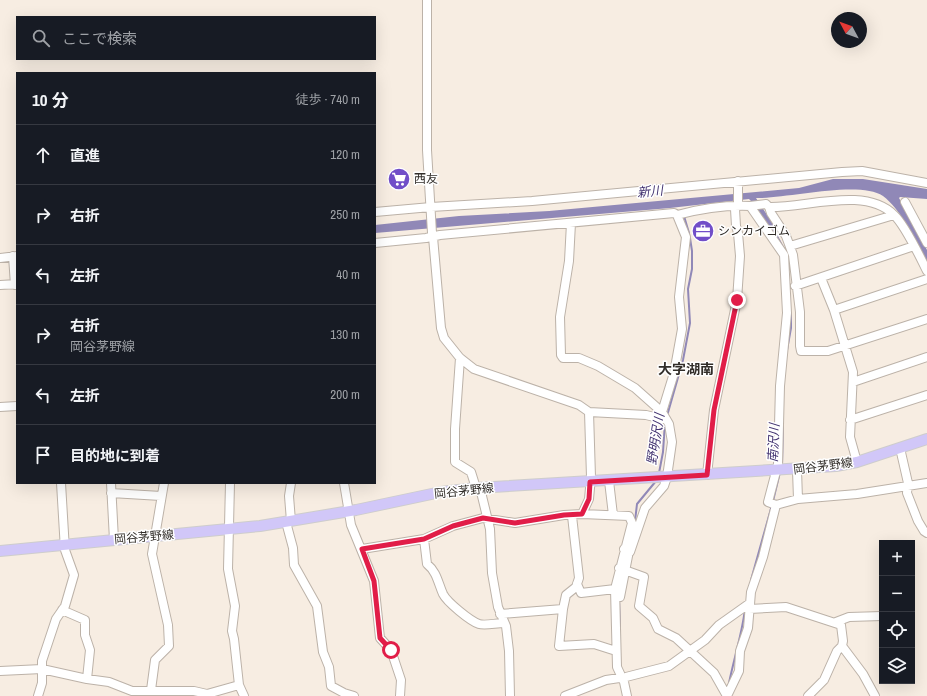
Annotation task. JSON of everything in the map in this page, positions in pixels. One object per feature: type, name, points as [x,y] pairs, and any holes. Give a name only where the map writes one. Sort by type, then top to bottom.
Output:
[{"type":"main road","name":"岡谷茅野線","points":[[0,551],[289,522],[441,492],[476,488],[797,470],[836,466],[856,462],[927,439]]},
{"type":"street","points":[[376,243],[433,235],[674,213],[677,216],[686,237],[679,297],[682,329],[674,372],[662,412],[662,419],[646,415],[589,412],[579,405],[474,369],[460,358],[448,344],[441,328],[433,235],[431,210],[427,150],[428,0]]},
{"type":"street","points":[[376,212],[431,210],[738,184],[862,171],[927,183]]},
{"type":"street","points":[[707,475],[714,410],[737,300],[740,256],[735,209],[738,204],[738,184]]},
{"type":"street","points":[[677,216],[688,212],[738,204],[750,206],[766,204],[769,207],[782,207],[838,200],[860,201],[880,205],[894,215],[914,246],[927,271]]},
{"type":"street","points":[[905,202],[927,243]]},
{"type":"street","points":[[750,206],[784,255],[787,313],[780,386],[777,471],[768,502],[776,505],[798,499],[858,494],[927,483]]},
{"type":"street","points":[[769,207],[771,213],[786,236],[793,254],[795,286],[800,312],[800,346],[802,351],[828,351],[927,319]]},
{"type":"street","points":[[790,246],[894,215]]},
{"type":"street","points":[[571,223],[569,261],[560,317],[561,355],[563,358],[579,358],[598,366],[636,388],[662,412],[669,424],[672,442],[660,478],[664,486],[645,508],[627,550]]},
{"type":"street","points":[[795,286],[914,246]]},
{"type":"street","points":[[0,258],[14,258],[16,283],[0,285]]},
{"type":"street","points":[[821,278],[834,310],[853,372],[850,437],[856,462]]},
{"type":"street","points":[[834,310],[927,279]]},
{"type":"street","points":[[853,382],[927,357]]},
{"type":"street","points":[[460,358],[455,429],[455,462],[471,472],[476,488],[481,492],[490,529],[492,573],[500,614],[504,623],[511,667],[510,696]]},
{"type":"street","points":[[850,420],[927,395]]},
{"type":"street","points":[[0,407],[16,406]]},
{"type":"street","points":[[582,514],[589,499],[591,477],[589,412]]},
{"type":"street","points":[[900,448],[908,487],[907,493],[924,531],[927,532]]},
{"type":"street","points":[[797,470],[798,499]]},
{"type":"street","points":[[609,481],[613,515]]},
{"type":"street","points":[[38,696],[44,674],[42,669],[42,661],[56,619],[69,594],[74,575],[64,550],[61,484]]},
{"type":"street","points":[[111,484],[114,540]]},
{"type":"street","points":[[151,690],[155,660],[169,646],[168,626],[152,554],[164,484]]},
{"type":"street","points":[[230,484],[228,569],[235,606],[232,631],[239,685],[244,696]]},
{"type":"street","points":[[291,484],[289,496],[289,522],[294,565],[317,606],[323,652],[329,667],[331,686],[344,693],[354,696]]},
{"type":"street","points":[[344,484],[351,525],[374,581],[380,638],[391,650],[401,680],[400,696]]},
{"type":"street","points":[[111,493],[161,496]]},
{"type":"street","points":[[727,696],[739,671],[740,651],[748,628],[751,592],[763,557],[776,505]]},
{"type":"street","points":[[362,549],[424,539],[453,526],[483,518],[487,520],[515,523],[582,514],[629,516],[632,523],[627,550],[622,569],[614,589],[617,667],[623,677]]},
{"type":"street","points":[[572,516],[579,578],[577,584],[566,595],[559,646],[594,644],[616,651]]},
{"type":"street","points":[[424,539],[427,564],[434,570],[438,584],[449,602],[471,620],[480,624],[504,623]]},
{"type":"street","points":[[0,544],[0,551]]},
{"type":"street","points":[[622,569],[644,577],[639,606],[653,618],[658,629],[676,638],[689,652],[714,673],[727,696]]},
{"type":"street","points":[[622,569],[620,591],[620,661],[627,696]]},
{"type":"street","points":[[577,584],[581,593],[614,589]]},
{"type":"street","points":[[565,696],[593,684],[669,666],[705,640],[719,625],[750,606],[786,607],[836,622],[841,625],[843,641],[842,646],[824,680],[808,696]]},
{"type":"street","points":[[500,614],[563,609]]},
{"type":"street","points":[[62,610],[85,620],[85,635],[90,650],[87,679]]},
{"type":"street","points":[[836,622],[849,617],[879,616]]},
{"type":"street","points":[[842,646],[863,674],[875,696]]},
{"type":"street","points":[[0,671],[42,669],[87,679],[109,682],[125,693],[151,690],[165,694],[194,690],[207,694],[239,685]]},
{"type":"shaded area","points":[[833,179],[863,179],[927,189],[927,199],[899,198],[927,250],[927,266],[903,219],[890,202],[883,196],[872,192],[857,190],[822,191],[769,198],[756,198],[775,227],[772,231],[749,199],[670,208],[376,233],[376,225],[459,216],[549,211],[799,188]]},
{"type":"waterway","name":"野明沢川","points":[[684,216],[689,233]]},
{"type":"waterway","name":"南沢川","points":[[772,227],[784,249]]},
{"type":"waterway","name":"野明沢川","points":[[667,416],[683,360],[690,323],[688,289],[692,269],[690,238]]},
{"type":"waterway","name":"南沢川","points":[[787,350],[791,328],[791,313]]},
{"type":"waterway","name":"野明沢川","points":[[659,473],[663,452],[665,422]]},
{"type":"waterway","name":"南沢川","points":[[782,466],[783,422]]},
{"type":"waterway","name":"南沢川","points":[[773,501],[780,472]]},
{"type":"waterway","name":"野明沢川","points":[[635,521],[637,504],[656,481]]},
{"type":"waterway","name":"南沢川","points":[[751,580],[772,505]]},
{"type":"waterway","name":"野明沢川","points":[[619,599],[620,629]]},
{"type":"waterway","name":"南沢川","points":[[729,683],[745,609]]},
{"type":"place","name":"西友","points":[[399,179]]},
{"type":"place","name":"シンカイゴム","points":[[703,231]]},
{"type":"district","name":"大字湖南","points":[[686,369]]},
{"type":"route","points":[[391,650],[380,638],[374,581],[362,549],[424,539],[453,526],[483,518],[492,521],[515,523],[543,520],[564,515],[572,516],[582,514],[589,499],[590,482],[707,475],[714,410],[729,332],[737,300]]},
{"type":"water label","name":"新川","points":[[650,191]]}]
